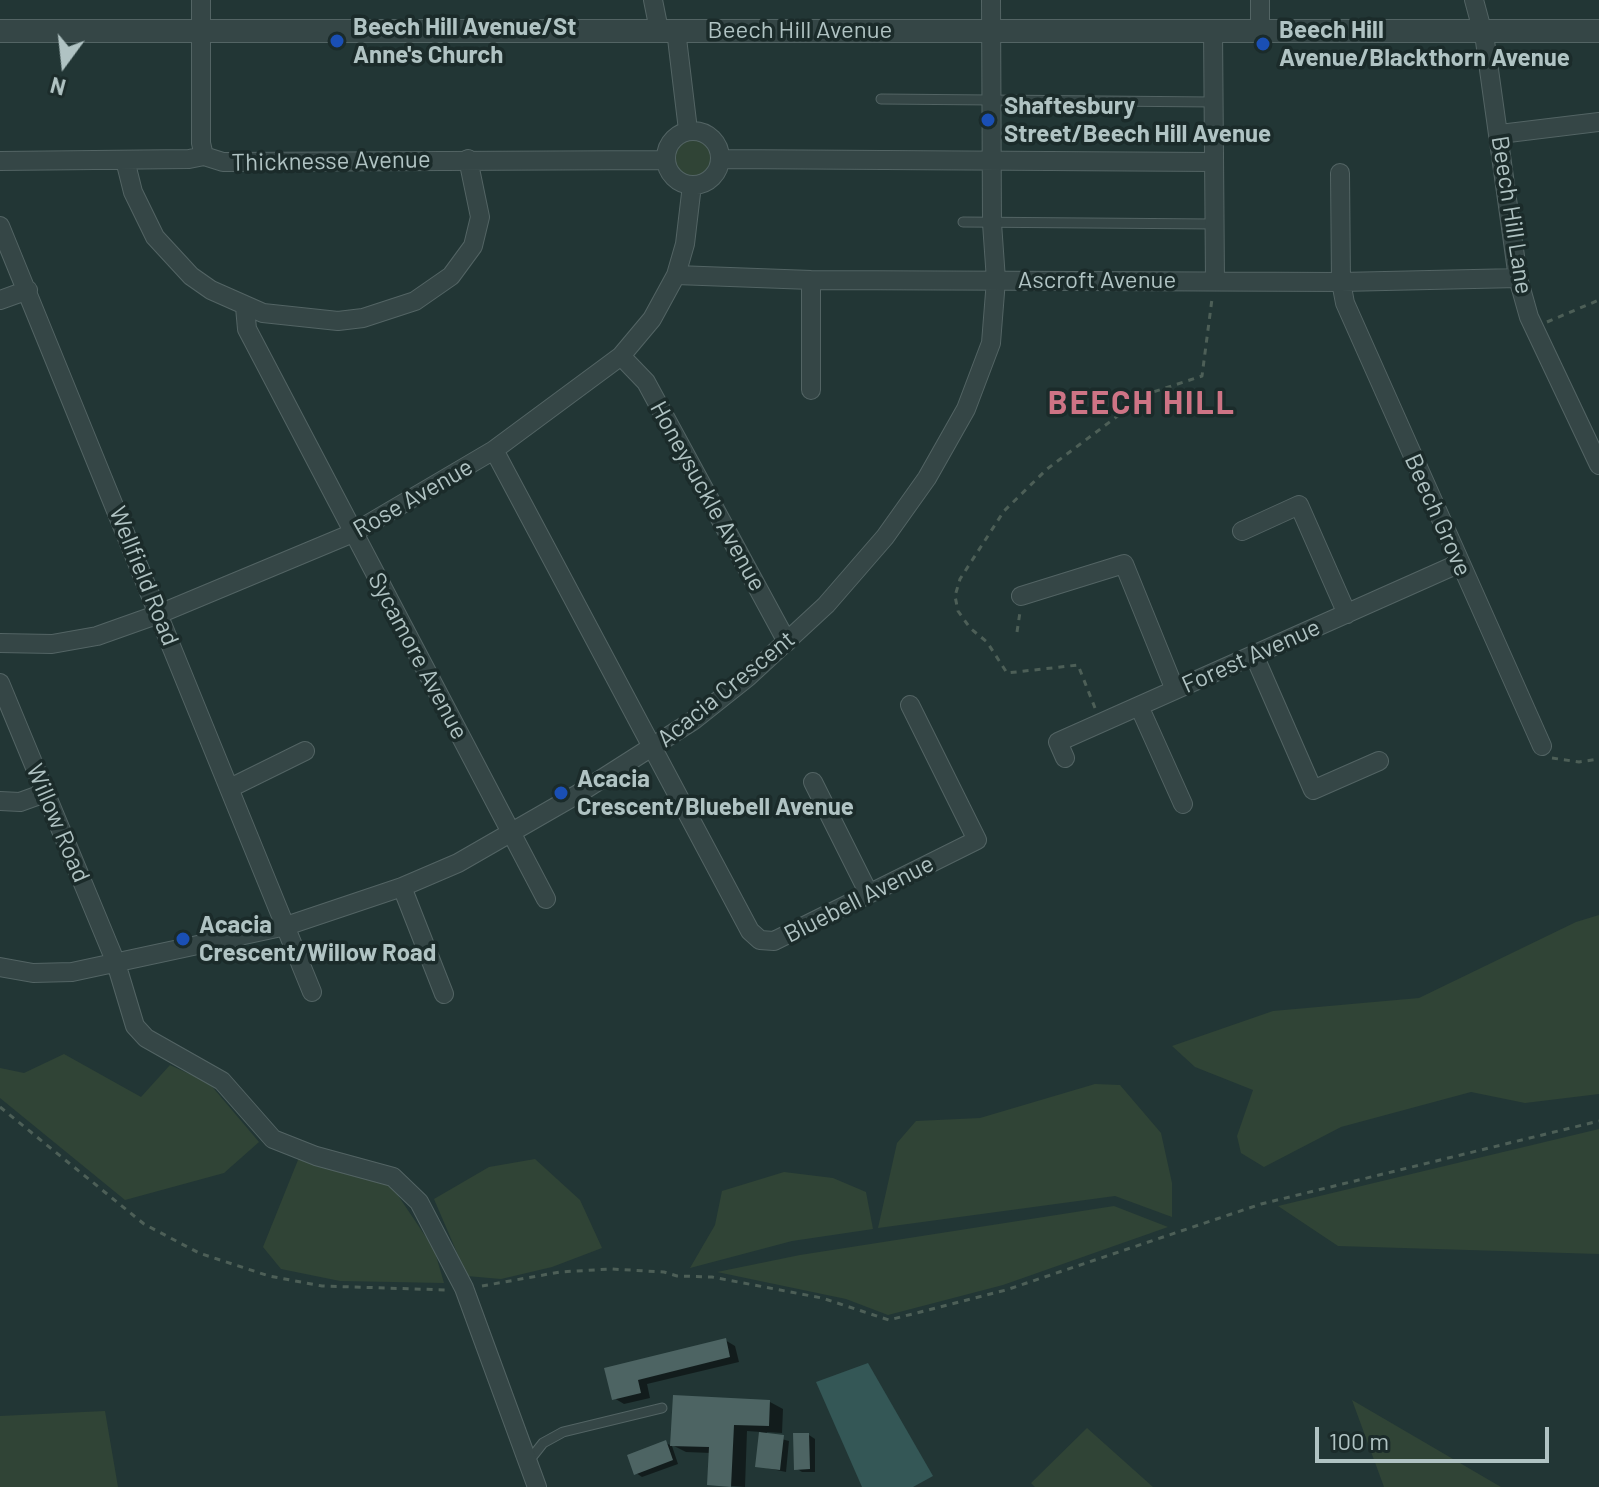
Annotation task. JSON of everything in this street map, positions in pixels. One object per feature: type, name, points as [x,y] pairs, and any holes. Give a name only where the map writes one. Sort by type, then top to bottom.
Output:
[{"type":"street","points":[[201,0],[201,143],[204,156]]},
{"type":"street","points":[[653,0],[668,30],[688,130]]},
{"type":"street","name":"Acacia Crescent","points":[[0,967],[52,974],[286,926],[402,887],[458,863],[694,720],[826,605],[885,537],[946,446],[982,373],[995,316],[996,280],[992,223],[991,0]]},
{"type":"street","points":[[1260,0],[1260,30]]},
{"type":"street","name":"Beech Hill Lane","points":[[1474,0],[1500,134],[1518,278],[1533,327],[1599,465]]},
{"type":"street","points":[[1213,30],[1215,281]]},
{"type":"street","name":"Beech Hill Avenue","points":[[0,31],[1599,31]]},
{"type":"street","points":[[1500,134],[1599,122]]},
{"type":"street","points":[[688,130],[710,136],[719,149],[720,159],[709,180],[692,185],[677,180],[665,160],[671,141],[688,130]]},
{"type":"street","name":"Thicknesse Avenue","points":[[0,161],[189,159],[204,156],[223,162],[665,160]]},
{"type":"street","points":[[125,160],[133,192],[155,237],[191,276],[245,307],[285,318],[338,321],[389,311],[437,289],[463,262],[478,231],[479,202],[468,159]]},
{"type":"street","points":[[720,159],[1213,162]]},
{"type":"street","name":"Beech Grove","points":[[1340,173],[1341,282],[1345,303],[1542,746]]},
{"type":"street","name":"Rose Avenue","points":[[0,643],[52,644],[97,636],[159,614],[353,533],[494,450],[621,356],[652,319],[676,275],[685,244],[692,185]]},
{"type":"street","name":"Wellfield Road","points":[[0,226],[312,992]]},
{"type":"street","name":"Ascroft Avenue","points":[[676,275],[811,280],[1341,282],[1518,278]]},
{"type":"street","points":[[811,280],[811,390]]},
{"type":"street","points":[[0,300],[28,290]]},
{"type":"street","name":"Sycamore Avenue","points":[[245,307],[247,329],[546,899]]},
{"type":"street","name":"Honeysuckle Avenue","points":[[621,356],[646,382],[787,642]]},
{"type":"street","name":"Bluebell Avenue","points":[[494,450],[750,931],[760,940],[774,941],[977,840],[910,705]]},
{"type":"street","points":[[1242,531],[1299,505],[1347,614]]},
{"type":"street","name":"Forest Avenue","points":[[1065,758],[1058,742],[1460,563]]},
{"type":"street","points":[[1021,596],[1124,564],[1175,690]]},
{"type":"street","points":[[1254,655],[1313,790],[1379,761]]},
{"type":"street","name":"Willow Road","points":[[0,683],[116,963],[129,1010],[146,1038],[222,1081],[273,1139],[316,1156],[393,1177],[419,1202],[464,1288],[537,1487]]},
{"type":"street","points":[[1139,706],[1183,804]]},
{"type":"street","points":[[230,788],[305,751]]},
{"type":"street","points":[[813,782],[868,892]]},
{"type":"street","points":[[0,801],[20,802],[45,793]]},
{"type":"street","points":[[402,887],[444,994]]},
{"type":"lane","points":[[881,99],[1213,102]]},
{"type":"lane","points":[[963,222],[1214,224]]},
{"type":"lane","points":[[528,1462],[543,1443],[563,1432],[662,1408]]},
{"type":"path","points":[[1101,723],[1078,665],[1007,673],[987,642],[970,628],[958,611],[955,596],[960,579],[1004,511],[1047,469],[1147,394],[1202,376],[1215,281]]},
{"type":"path","points":[[1533,327],[1599,300]]},
{"type":"path","points":[[1542,746],[1549,757],[1559,761],[1599,759]]},
{"type":"path","points":[[0,1107],[144,1224],[199,1253],[269,1276],[322,1286],[464,1288],[514,1283],[560,1272],[664,1272],[677,1276],[712,1277],[822,1298],[889,1320],[1006,1290],[1139,1242],[1261,1204],[1599,1121]]},
{"type":"green space","points":[[693,137],[708,143],[714,158],[708,173],[693,179],[678,173],[672,158],[678,143]]},
{"type":"green space","points":[[1599,915],[1599,1094],[1525,1103],[1471,1092],[1341,1127],[1264,1167],[1241,1153],[1237,1136],[1253,1090],[1195,1067],[1172,1046],[1273,1011],[1419,998],[1576,922]]},
{"type":"green space","points":[[64,1054],[141,1097],[170,1065],[209,1083],[259,1142],[224,1173],[125,1200],[0,1098],[0,1068],[24,1073]]},
{"type":"green space","points":[[1095,1084],[1120,1085],[1161,1133],[1172,1183],[1172,1217],[1115,1196],[878,1228],[897,1143],[916,1121],[980,1118]]},
{"type":"green space","points":[[1599,1129],[1599,1254],[1338,1246],[1278,1206]]},
{"type":"green space","points":[[300,1155],[355,1170],[393,1188],[434,1249],[444,1283],[340,1281],[281,1269],[263,1247]]},
{"type":"green space","points":[[535,1159],[580,1200],[602,1248],[552,1267],[501,1279],[467,1276],[434,1199],[489,1167]]},
{"type":"green space","points":[[784,1172],[833,1178],[866,1192],[873,1229],[792,1241],[690,1268],[715,1225],[722,1191]]},
{"type":"green space","points":[[1114,1206],[1168,1227],[1003,1285],[888,1315],[846,1299],[717,1272],[800,1255]]},
{"type":"green space","points":[[1352,1400],[1501,1487],[1384,1487]]},
{"type":"green space","points":[[105,1411],[118,1487],[0,1487],[0,1416]]},
{"type":"green space","points":[[1087,1428],[1153,1487],[1035,1487],[1031,1483]]},
{"type":"water","points":[[868,1363],[933,1476],[913,1487],[862,1487],[816,1382]]},
{"type":"building","points":[[726,1338],[730,1357],[638,1380],[641,1393],[612,1400],[604,1368]]},
{"type":"building","points":[[673,1395],[770,1400],[769,1426],[734,1425],[731,1487],[707,1485],[709,1447],[670,1446]]},
{"type":"building","points":[[759,1432],[784,1435],[780,1470],[755,1467]]},
{"type":"building","points":[[793,1433],[809,1433],[810,1469],[794,1470]]},
{"type":"building","points":[[666,1440],[673,1460],[634,1475],[627,1455]]},
{"type":"place","name":"Beech Hill Avenue/St Anne's Church","points":[[337,41]]},
{"type":"place","name":"Beech Hill Avenue/Blackthorn Avenue","points":[[1263,44]]},
{"type":"place","name":"Shaftesbury Street/Beech Hill Avenue","points":[[988,120]]},
{"type":"place","name":"Acacia Crescent/Bluebell Avenue","points":[[561,793]]},
{"type":"place","name":"Acacia Crescent/Willow Road","points":[[183,939]]},
{"type":"district","name":"BEECH HILL","points":[[1142,403]]}]
